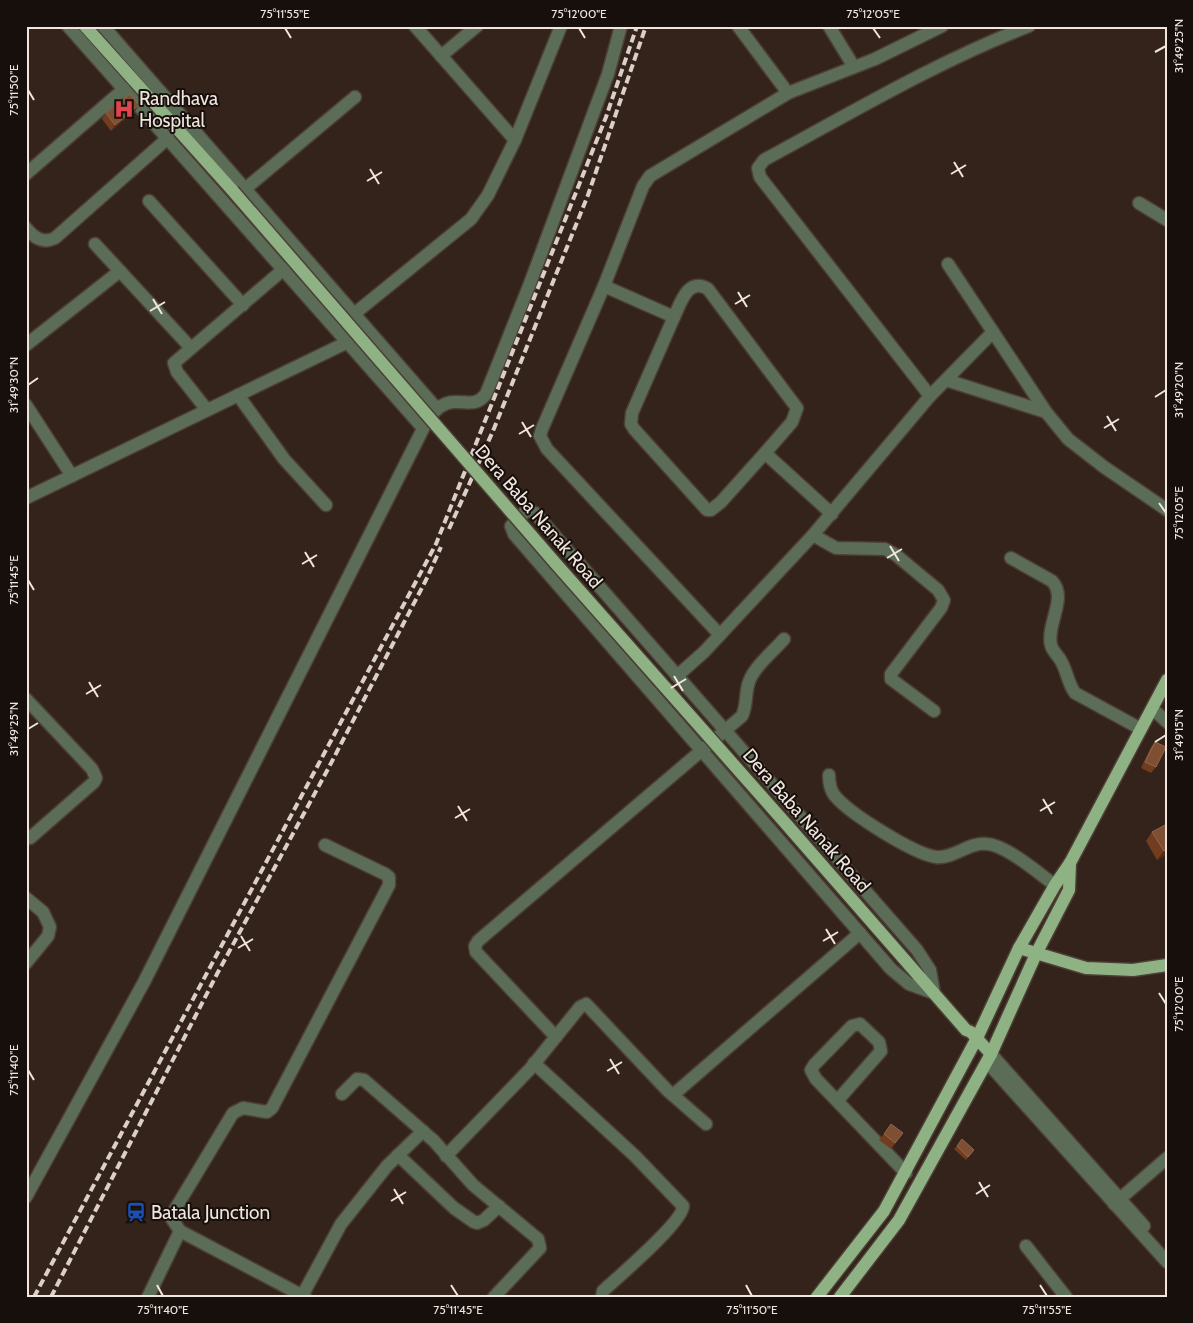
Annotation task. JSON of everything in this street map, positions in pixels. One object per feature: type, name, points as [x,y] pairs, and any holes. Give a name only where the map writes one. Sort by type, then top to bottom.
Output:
[{"type":"main road","name":"Dera Baba Nanak Road","points":[[85,26],[233,191],[544,550],[934,993],[966,1030],[966,1036],[975,1042],[989,1058]]},
{"type":"main road","points":[[817,1297],[884,1211],[906,1173],[975,1042],[1019,948],[1055,885],[1070,863],[1167,680]]},
{"type":"main road","points":[[840,1297],[899,1220],[989,1058],[1036,954],[1069,890],[1070,863]]},
{"type":"main road","points":[[1019,948],[1086,968],[1133,970],[1167,965]]},
{"type":"street","points":[[68,26],[349,341],[423,428]]},
{"type":"street","points":[[103,26],[438,409]]},
{"type":"street","points":[[416,26],[515,140]]},
{"type":"street","points":[[441,56],[477,26]]},
{"type":"street","points":[[354,314],[471,219],[488,195],[515,140],[560,26]]},
{"type":"street","points":[[27,1193],[144,982],[428,418],[438,409],[454,402],[474,404],[486,394],[529,286],[608,74],[621,26]]},
{"type":"street","points":[[738,26],[788,93]]},
{"type":"street","points":[[829,26],[854,67]]},
{"type":"street","points":[[720,635],[542,442],[540,436],[542,429],[604,286],[643,186],[650,176],[788,93],[854,67],[942,26]]},
{"type":"street","points":[[930,396],[760,177],[758,168],[764,160],[926,73],[979,46],[1028,26]]},
{"type":"street","points":[[26,174],[124,88]]},
{"type":"street","points":[[245,189],[356,97]]},
{"type":"street","points":[[26,228],[39,240],[48,241],[55,238],[168,138]]},
{"type":"street","points":[[149,201],[244,305]]},
{"type":"street","points":[[1139,203],[1167,220]]},
{"type":"street","points":[[95,244],[191,348]]},
{"type":"street","points":[[948,264],[1046,412],[1068,439],[1104,467],[1167,510]]},
{"type":"street","points":[[207,410],[175,368],[176,360],[244,305],[284,269]]},
{"type":"street","points":[[26,345],[120,271]]},
{"type":"street","points":[[695,285],[708,289],[795,402],[796,415],[765,453],[720,502],[711,510],[707,510],[631,424],[632,413],[674,317],[689,288],[695,285]]},
{"type":"street","points":[[604,286],[674,317]]},
{"type":"street","points":[[26,498],[369,331]]},
{"type":"street","points":[[677,676],[720,635],[813,535],[930,396],[993,332]]},
{"type":"street","points":[[946,380],[1046,412]]},
{"type":"street","points":[[238,395],[284,459],[326,505]]},
{"type":"street","points":[[26,405],[72,476]]},
{"type":"street","points":[[765,453],[832,514]]},
{"type":"street","points":[[531,511],[535,513],[677,676],[917,950],[930,970],[934,993],[917,988],[901,978],[514,534],[511,526],[523,512],[531,511]]},
{"type":"street","points":[[813,535],[836,548],[885,549],[896,555],[938,590],[944,600],[941,608],[891,674],[891,679],[934,711]]},
{"type":"street","points":[[1011,558],[1052,582],[1057,587],[1059,592],[1052,626],[1051,644],[1061,660],[1071,688],[1075,693],[1141,729]]},
{"type":"street","points":[[556,1037],[481,958],[476,952],[475,946],[485,935],[742,716],[746,707],[748,685],[752,676],[784,639]]},
{"type":"street","points":[[26,699],[92,769],[96,778],[94,782],[30,838]]},
{"type":"street","points":[[1156,712],[1167,722]]},
{"type":"street","points":[[829,775],[832,791],[857,816],[912,848],[936,857],[947,856],[976,844],[988,844],[1005,851],[1055,885]]},
{"type":"street","points":[[325,845],[386,874],[389,877],[389,885],[272,1108],[267,1112],[243,1108],[233,1113],[174,1211],[172,1219],[180,1231],[303,1296],[342,1224],[398,1155],[423,1131]]},
{"type":"street","points":[[26,898],[43,912],[50,927],[48,936],[26,963]]},
{"type":"street","points":[[673,1095],[860,933]]},
{"type":"street","points":[[446,1156],[534,1063],[580,1007],[588,1005],[673,1095],[706,1124]]},
{"type":"street","points":[[837,1101],[881,1051],[879,1042],[860,1024],[852,1026],[811,1070],[816,1079],[837,1101],[906,1173]]},
{"type":"street","points":[[989,1058],[1117,1202],[1167,1262]]},
{"type":"street","points":[[534,1063],[635,1156],[684,1206],[680,1215],[663,1234],[604,1291],[602,1297]]},
{"type":"street","points":[[342,1094],[355,1080],[361,1079],[423,1131],[473,1185],[534,1235],[541,1244],[540,1248],[494,1297]]},
{"type":"street","points":[[398,1155],[454,1208],[474,1222],[478,1223],[484,1220],[499,1206]]},
{"type":"street","points":[[1117,1202],[1167,1158]]},
{"type":"street","points":[[1117,1202],[1167,1251]]},
{"type":"street","points":[[148,1297],[180,1231]]},
{"type":"street","points":[[1026,1246],[1066,1297]]},
{"type":"building","points":[[130,94],[139,105],[115,125],[106,113]]},
{"type":"building","points":[[1155,742],[1166,747],[1156,767],[1145,762]]},
{"type":"building","points":[[1167,824],[1167,849],[1164,851],[1152,832]]},
{"type":"building","points":[[891,1124],[903,1133],[895,1143],[884,1134]]},
{"type":"building","points":[[962,1139],[974,1150],[968,1157],[957,1146]]},
{"type":"railway","points":[[34,1297],[436,544],[606,117],[637,26]]},
{"type":"railway","points":[[449,529],[493,431],[588,195],[646,26]]},
{"type":"railway","points":[[51,1297],[217,974],[328,769],[426,580],[441,547]]},
{"type":"place","name":"Randhava Hospital","points":[[124,109]]},
{"type":"place","name":"Batala Junction","points":[[136,1212]]}]
